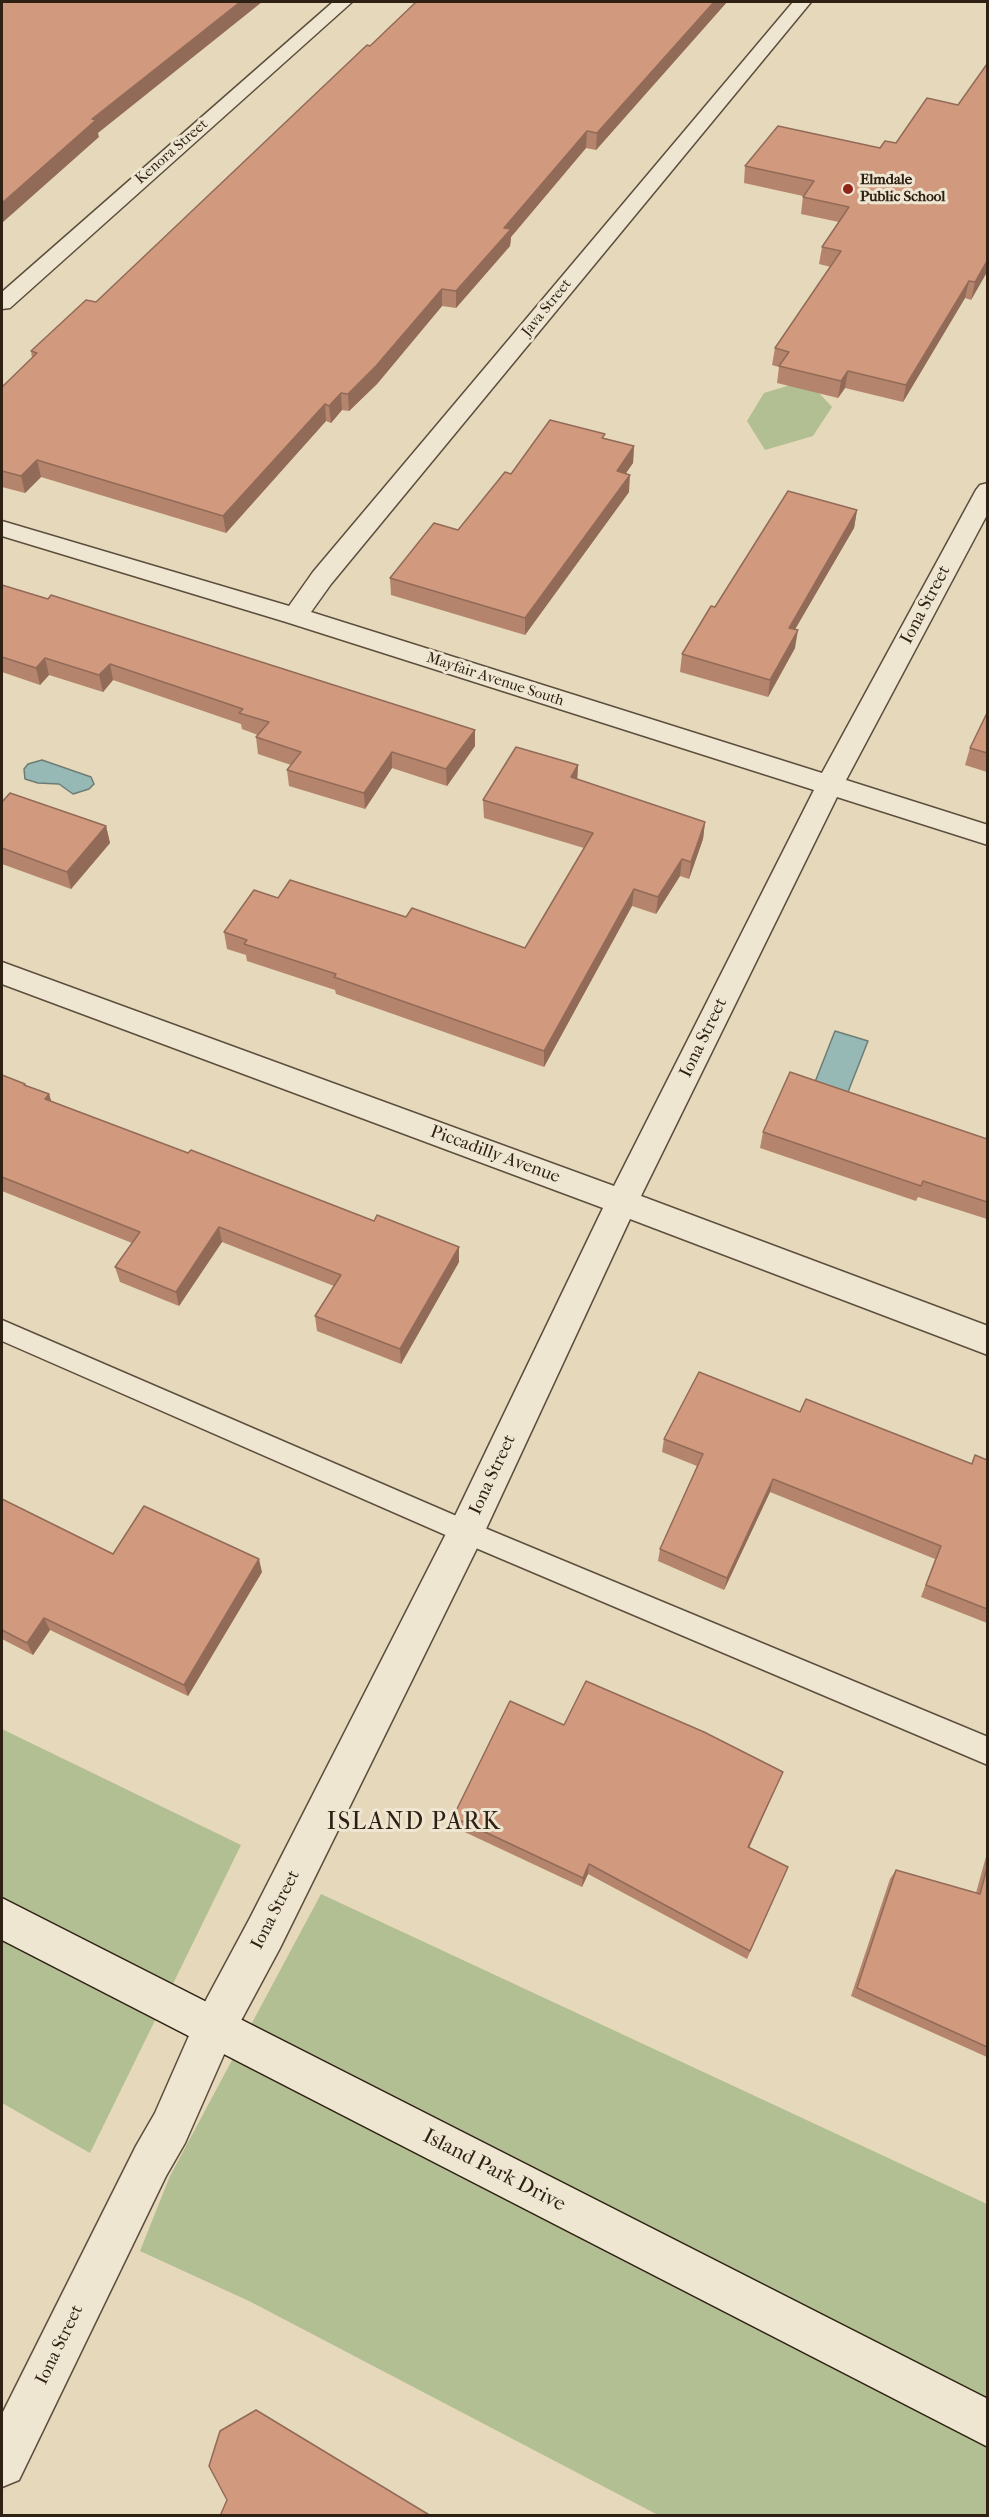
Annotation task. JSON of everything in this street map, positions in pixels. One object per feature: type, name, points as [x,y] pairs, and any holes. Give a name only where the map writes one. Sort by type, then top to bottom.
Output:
[{"type":"street","name":"Kenora Street","points":[[2,303],[343,2]]},
{"type":"street","name":"Java Street","points":[[295,616],[322,578],[802,2]]},
{"type":"street","name":"Iona Street","points":[[2,2463],[170,2128],[214,2028],[265,1933],[466,1532],[622,1202],[828,786],[987,490]]},
{"type":"street","name":"Mayfair Avenue South","points":[[2,528],[295,616],[987,835]]},
{"type":"street","name":"Piccadilly Avenue","points":[[2,973],[622,1202],[987,1341]]},
{"type":"street","name":"Island Park Drive","points":[[2,1918],[987,2424]]},
{"type":"lane","points":[[2,1330],[466,1532],[987,1751]]},
{"type":"green space","points":[[807,380],[832,407],[813,436],[765,450],[747,421],[764,393]]},
{"type":"green space","points":[[2,1729],[241,1845],[90,2153],[2,2103]]},
{"type":"green space","points":[[321,1894],[987,2204],[987,2515],[658,2515],[251,2302],[140,2251],[170,2176]]},
{"type":"water","points":[[42,760],[91,777],[94,784],[89,789],[73,794],[59,784],[38,783],[25,779],[24,769],[28,764]]},
{"type":"water","points":[[835,1031],[868,1041],[848,1092],[815,1082]]},
{"type":"building","points":[[2,2],[240,2],[92,119],[96,120],[2,203]]},
{"type":"building","points":[[416,2],[714,2],[597,133],[587,131],[504,228],[511,229],[456,291],[442,289],[376,366],[348,394],[341,393],[329,406],[325,404],[223,516],[37,460],[21,476],[2,471],[2,387],[37,353],[31,351],[86,300],[96,302],[367,45],[370,46]]},
{"type":"building","points":[[987,64],[987,261],[975,282],[969,281],[906,385],[848,371],[841,381],[779,366],[789,352],[775,348],[841,251],[822,247],[849,207],[803,197],[814,181],[745,166],[778,126],[880,148],[885,141],[896,143],[927,98],[958,105]]},
{"type":"building","points":[[550,420],[605,434],[602,438],[634,446],[617,471],[630,475],[525,618],[390,578],[434,523],[458,530],[505,472],[511,474]]},
{"type":"building","points":[[788,491],[857,510],[789,628],[798,630],[770,680],[682,654],[711,606],[715,607]]},
{"type":"building","points":[[2,585],[48,599],[51,595],[475,730],[446,769],[392,752],[364,793],[287,770],[301,752],[256,737],[269,722],[239,713],[243,709],[110,664],[99,675],[45,658],[36,668],[2,657]]},
{"type":"building","points":[[987,713],[987,753],[970,748]]},
{"type":"building","points":[[516,747],[578,765],[571,777],[705,822],[691,862],[682,859],[658,897],[634,889],[544,1051],[334,977],[336,974],[244,944],[247,940],[224,932],[254,890],[278,898],[290,880],[406,917],[412,908],[525,948],[593,833],[483,800]]},
{"type":"building","points":[[10,793],[106,826],[67,872],[2,848],[2,802]]},
{"type":"building","points":[[790,1072],[987,1139],[987,1202],[923,1181],[921,1186],[763,1132]]},
{"type":"building","points":[[2,1075],[49,1094],[45,1099],[188,1153],[191,1150],[374,1221],[377,1215],[459,1247],[400,1349],[315,1316],[341,1275],[219,1227],[176,1292],[115,1267],[140,1232],[2,1177]]},
{"type":"building","points":[[699,1372],[800,1412],[806,1399],[972,1464],[975,1455],[987,1460],[987,1609],[926,1585],[941,1546],[773,1479],[727,1578],[660,1549],[703,1454],[664,1439]]},
{"type":"building","points":[[2,1499],[113,1554],[144,1506],[259,1559],[184,1685],[44,1618],[27,1643],[2,1630]]},
{"type":"building","points":[[586,1681],[704,1732],[783,1772],[748,1847],[788,1867],[750,1951],[589,1864],[583,1878],[453,1817],[510,1701],[564,1725]]},
{"type":"building","points":[[987,1868],[987,2047],[857,1988],[896,1870],[980,1894]]},
{"type":"building","points":[[256,2410],[431,2516],[220,2516],[227,2500],[209,2466],[220,2431]]},
{"type":"place","name":"Elmdale Public School","points":[[848,189]]},
{"type":"district","name":"ISLAND PARK","points":[[414,1823]]}]
